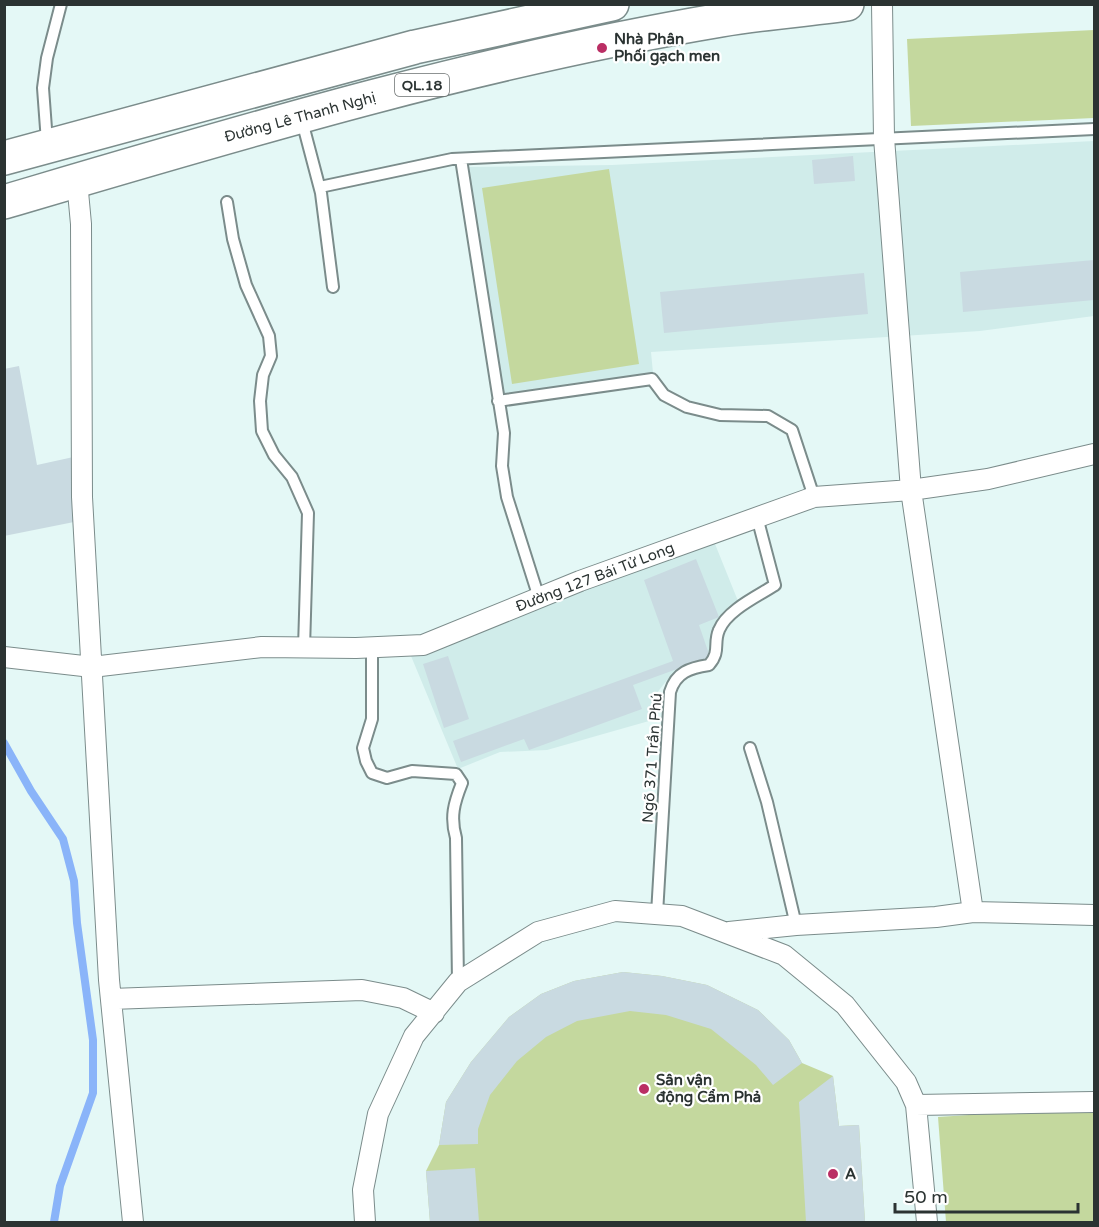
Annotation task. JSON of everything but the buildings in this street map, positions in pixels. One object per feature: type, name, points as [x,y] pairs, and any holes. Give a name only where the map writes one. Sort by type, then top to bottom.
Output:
[{"type":"highway","name":"QL.18","points":[[4,158],[415,47],[612,4]]},
{"type":"highway","name":"Đường Lê Thanh Nghị","points":[[4,202],[300,115],[552,53],[722,20],[847,4]]},
{"type":"street","points":[[882,4],[884,138],[911,490],[973,912]]},
{"type":"street","points":[[77,181],[81,224],[82,497],[111,999],[133,1222]]},
{"type":"street","name":"Đường 127 Bái Tử Long","points":[[4,657],[92,667],[262,647],[423,645],[539,598],[814,497],[911,490],[988,479],[1095,454]]},
{"type":"street","points":[[365,1222],[363,1191],[378,1114],[414,1036],[458,982],[538,932],[615,911],[682,916],[784,955],[845,1005],[906,1082],[916,1105],[927,1222]]},
{"type":"street","points":[[726,933],[796,925],[936,917],[973,912],[1095,915]]},
{"type":"street","points":[[111,999],[362,990],[403,998],[434,1013]]},
{"type":"street","points":[[916,1105],[1095,1102]]},
{"type":"lane","points":[[47,146],[43,88],[47,58],[61,4]]},
{"type":"lane","points":[[300,115],[320,187],[334,274],[333,287]]},
{"type":"lane","points":[[320,187],[461,159],[1095,129]]},
{"type":"lane","points":[[461,159],[504,433],[501,466],[507,497],[539,598]]},
{"type":"lane","points":[[227,202],[233,239],[246,285],[269,336],[271,356],[263,375],[260,401],[262,431],[274,455],[291,477],[308,513],[303,648]]},
{"type":"lane","points":[[498,401],[652,379],[664,395],[687,407],[720,415],[768,417],[792,430],[814,497]]},
{"type":"lane","name":"Ngõ 371 Trần Phú","points":[[657,914],[670,692],[674,680],[689,668],[709,665],[717,656],[719,629],[731,615],[775,585],[757,517]]},
{"type":"lane","points":[[372,647],[372,719],[363,748],[372,773],[387,778],[412,771],[456,774],[462,783],[454,802],[451,822],[456,838],[458,982]]},
{"type":"lane","points":[[750,748],[766,802],[796,925]]},
{"type":"shaded area","points":[[1094,141],[1094,316],[980,331],[651,352],[653,373],[500,395],[469,167],[612,165]]},
{"type":"shaded area","points":[[713,539],[738,601],[726,611],[717,626],[709,661],[667,680],[653,698],[649,721],[547,750],[500,752],[458,769],[411,656]]},
{"type":"green space","points":[[1094,30],[1094,118],[911,126],[907,39]]},
{"type":"green space","points":[[609,169],[639,364],[512,384],[482,188]]},
{"type":"green space","name":"Sân vận động Cẩm Phả","points":[[623,972],[662,976],[707,985],[758,1010],[789,1040],[802,1063],[833,1076],[839,1126],[859,1125],[865,1222],[430,1222],[426,1171],[439,1145],[446,1102],[471,1062],[509,1017],[541,994],[574,981]]},
{"type":"green space","points":[[1094,1107],[1094,1222],[946,1222],[938,1117]]},
{"type":"waterway","points":[[4,743],[31,791],[63,839],[74,881],[77,923],[93,1040],[93,1093],[60,1186],[54,1222]]},
{"type":"place","name":"Nhà Phân Phối gạch men","points":[[602,48]]},
{"type":"place","name":"Sân vận động Cẩm Phả","points":[[644,1089]]},
{"type":"place","name":"A","points":[[833,1174]]}]
